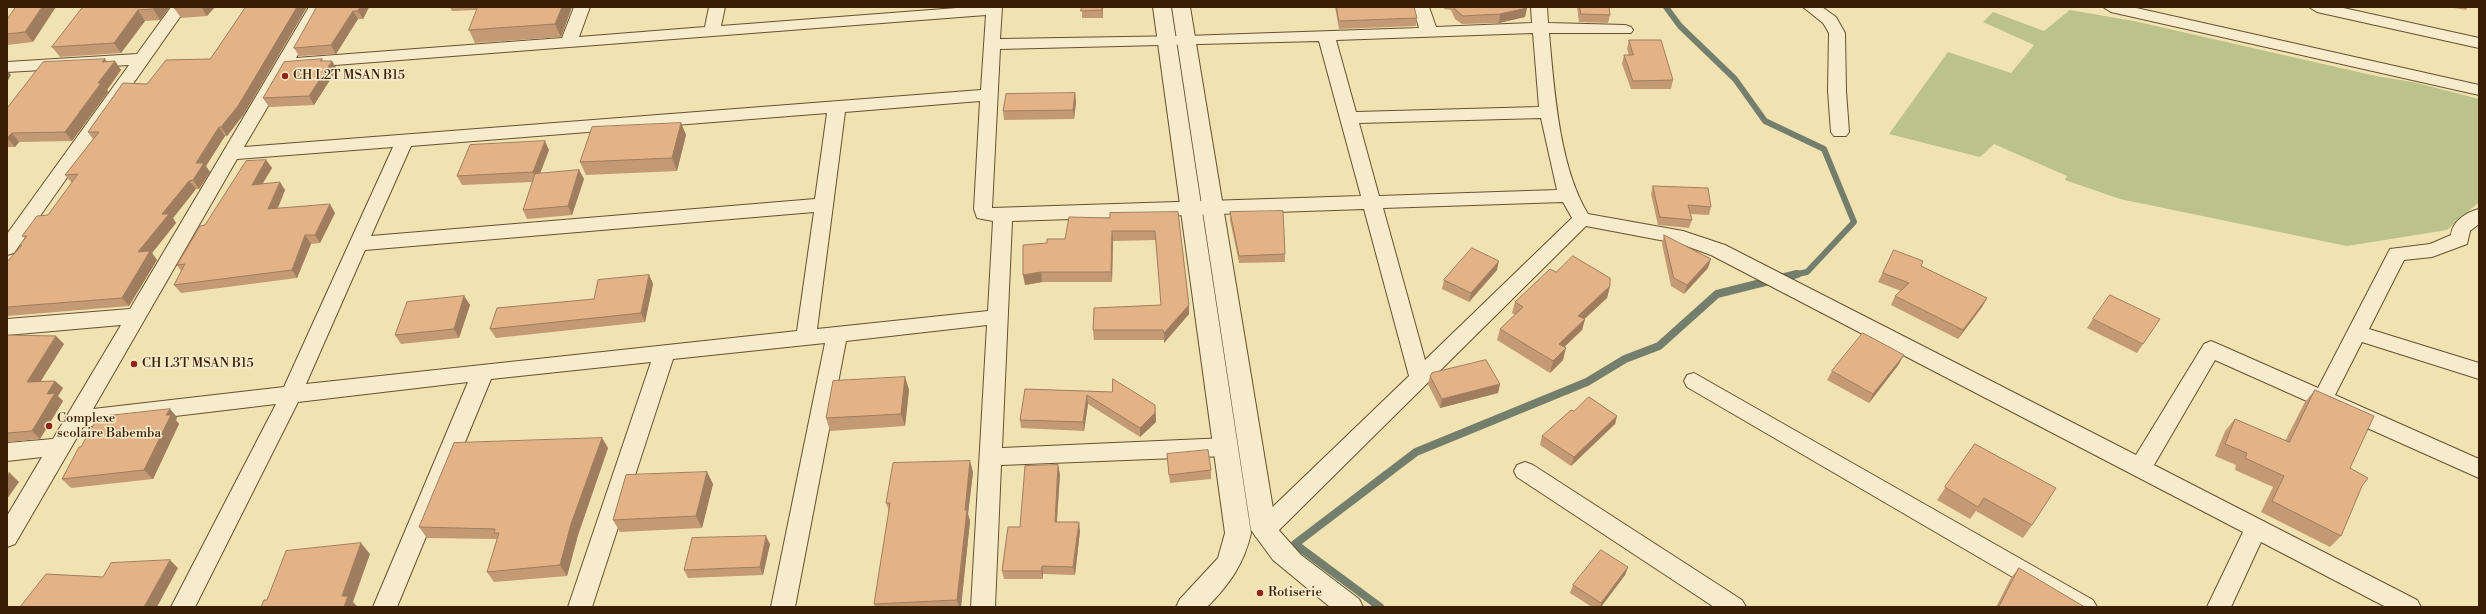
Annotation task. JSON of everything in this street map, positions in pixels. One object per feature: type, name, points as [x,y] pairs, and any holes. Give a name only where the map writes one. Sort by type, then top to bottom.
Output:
[{"type":"street","points":[[7,248],[178,7]]},
{"type":"street","points":[[7,537],[317,7]]},
{"type":"street","points":[[569,42],[582,7]]},
{"type":"street","points":[[712,33],[717,7]]},
{"type":"street","points":[[1162,7],[1176,41],[1213,208],[1264,530],[1273,544],[1286,557],[1350,607]]},
{"type":"street","points":[[1181,7],[1176,41],[1190,208],[1238,533],[1235,553],[1225,572],[1189,607]]},
{"type":"street","points":[[1421,7],[1429,32]]},
{"type":"street","points":[[1539,7],[1548,112],[1568,196],[1582,219],[1683,238],[1718,250],[2409,607]]},
{"type":"street","points":[[1811,7],[1830,20],[1838,33],[1837,91],[1840,132]]},
{"type":"street","points":[[2111,7],[2479,90]]},
{"type":"street","points":[[2316,7],[2479,43]]},
{"type":"street","points":[[284,64],[569,42],[712,33],[994,8],[983,209],[984,213],[990,215],[1568,196]]},
{"type":"street","points":[[992,44],[1176,41],[1542,28],[1625,30]]},
{"type":"street","points":[[1326,35],[1420,379]]},
{"type":"street","points":[[7,68],[142,59]]},
{"type":"street","points":[[231,154],[404,142],[989,95]]},
{"type":"street","points":[[806,338],[836,107]]},
{"type":"street","points":[[1348,118],[1548,112]]},
{"type":"street","points":[[183,607],[291,395],[404,142]]},
{"type":"street","points":[[358,244],[824,205]]},
{"type":"street","points":[[983,607],[1003,214]]},
{"type":"street","points":[[2323,399],[2397,254],[2432,250],[2460,239],[2461,228],[2479,215]]},
{"type":"street","points":[[1264,530],[1582,219]]},
{"type":"street","points":[[7,327],[136,316]]},
{"type":"street","points":[[76,419],[483,372],[664,354],[997,317]]},
{"type":"street","points":[[2357,333],[2479,371]]},
{"type":"street","points":[[783,607],[837,334]]},
{"type":"street","points":[[2140,468],[2212,349],[2479,468]]},
{"type":"street","points":[[580,607],[664,354]]},
{"type":"street","points":[[384,607],[483,372]]},
{"type":"street","points":[[1694,381],[2085,607]]},
{"type":"street","points":[[991,457],[1226,446]]},
{"type":"street","points":[[7,452],[59,447]]},
{"type":"street","points":[[1525,471],[1734,607]]},
{"type":"street","points":[[2219,607],[2256,528]]},
{"type":"green space","points":[[2070,10],[2134,21],[2376,76],[2413,82],[2479,99],[2479,202],[2447,230],[2347,246],[2120,199],[2065,180],[2067,176],[1994,144],[1980,157],[1889,134],[1948,52],[2011,73],[2034,45],[1983,22],[1993,12],[2044,31]]},
{"type":"building","points":[[16,7],[42,7],[25,32],[7,34],[7,20]]},
{"type":"building","points":[[83,7],[155,7],[153,9],[138,10],[114,43],[52,47]]},
{"type":"building","points":[[246,7],[297,7],[238,106],[221,127],[219,127],[196,163],[204,163],[193,180],[189,181],[162,214],[169,214],[138,252],[150,251],[122,298],[7,307],[7,262],[22,245],[20,245],[27,236],[22,236],[37,216],[48,215],[78,174],[65,175],[99,132],[88,132],[123,83],[147,84],[166,60],[210,59]]},
{"type":"building","points":[[317,7],[360,7],[358,11],[353,11],[331,45],[294,48]]},
{"type":"building","points":[[478,7],[562,7],[555,24],[469,30]]},
{"type":"building","points":[[1082,7],[1102,7],[1102,10],[1081,11]]},
{"type":"building","points":[[1337,7],[1414,7],[1417,18],[1339,21]]},
{"type":"building","points":[[1454,7],[1527,8],[1500,14],[1463,16]]},
{"type":"building","points":[[1580,7],[1609,7],[1610,15],[1581,14]]},
{"type":"building","points":[[1629,40],[1661,40],[1673,80],[1633,81],[1624,55],[1633,55]]},
{"type":"building","points":[[105,59],[102,62],[115,61],[98,83],[101,83],[65,132],[12,133],[7,138],[7,108],[43,62]]},
{"type":"building","points":[[322,59],[320,61],[332,61],[309,96],[263,98],[284,62]]},
{"type":"building","points":[[1075,93],[1073,110],[1003,111],[1006,94]]},
{"type":"building","points":[[681,123],[672,158],[580,162],[592,127]]},
{"type":"building","points":[[545,141],[533,172],[457,176],[470,145]]},
{"type":"building","points":[[266,160],[252,185],[280,182],[268,209],[330,204],[315,235],[305,235],[292,270],[174,285],[185,264],[177,265],[200,226],[205,225],[246,161]]},
{"type":"building","points":[[579,170],[568,206],[523,210],[535,174]]},
{"type":"building","points":[[1653,186],[1708,188],[1711,207],[1688,205],[1692,220],[1660,217]]},
{"type":"building","points":[[1283,211],[1285,254],[1239,256],[1230,212]]},
{"type":"building","points":[[1178,212],[1189,305],[1164,333],[1163,330],[1093,330],[1094,308],[1161,305],[1155,231],[1112,231],[1111,272],[1041,272],[1023,275],[1023,245],[1047,243],[1047,239],[1065,239],[1069,217],[1110,218],[1110,213]]},
{"type":"building","points":[[1664,235],[1711,259],[1687,285],[1674,278]]},
{"type":"building","points":[[1472,248],[1499,261],[1471,293],[1444,280]]},
{"type":"building","points":[[1894,250],[1923,261],[1921,266],[1987,298],[1963,330],[1895,296],[1909,283],[1883,273]]},
{"type":"building","points":[[1573,256],[1610,278],[1610,286],[1578,316],[1585,319],[1559,344],[1566,348],[1553,361],[1500,329],[1523,307],[1515,302],[1550,269],[1556,272]]},
{"type":"building","points":[[649,275],[641,313],[490,329],[497,308],[594,299],[598,280]]},
{"type":"building","points":[[2110,295],[2160,319],[2143,344],[2093,319]]},
{"type":"building","points":[[464,296],[454,329],[395,335],[407,302]]},
{"type":"building","points":[[1863,333],[1904,355],[1873,394],[1832,371]]},
{"type":"building","points":[[7,335],[56,336],[27,382],[55,381],[47,394],[55,393],[32,431],[7,433]]},
{"type":"building","points":[[1486,360],[1500,384],[1442,399],[1430,376],[1432,373]]},
{"type":"building","points":[[905,377],[901,414],[826,418],[833,381]]},
{"type":"building","points":[[1113,379],[1155,405],[1155,413],[1140,428],[1087,395],[1083,422],[1020,420],[1025,389],[1112,392]]},
{"type":"building","points":[[2315,390],[2374,416],[2350,468],[2368,478],[2362,486],[2341,536],[2272,501],[2284,476],[2245,458],[2247,453],[2225,444],[2235,419],[2289,442]]},
{"type":"building","points":[[1589,397],[1617,416],[1574,457],[1542,436],[1571,410],[1574,411]]},
{"type":"building","points":[[170,409],[166,415],[171,415],[144,470],[62,479],[79,447],[81,447],[98,417]]},
{"type":"building","points":[[602,438],[571,524],[560,565],[487,572],[499,533],[494,533],[495,529],[419,527],[454,443]]},
{"type":"building","points":[[1975,444],[2056,488],[2032,525],[1984,498],[1978,507],[1945,487]]},
{"type":"building","points":[[1208,450],[1211,470],[1169,475],[1167,454]]},
{"type":"building","points":[[970,461],[965,510],[967,510],[957,600],[874,604],[890,503],[886,503],[893,463]]},
{"type":"building","points":[[1058,465],[1055,522],[1079,522],[1073,567],[1042,566],[1041,571],[1002,571],[1008,527],[1020,527],[1025,466]]},
{"type":"building","points":[[707,472],[696,516],[613,520],[626,475]]},
{"type":"building","points":[[766,536],[760,567],[684,570],[692,538]]},
{"type":"building","points":[[361,543],[342,596],[348,596],[344,607],[261,607],[264,600],[267,600],[286,551]]},
{"type":"building","points":[[1601,550],[1628,567],[1601,603],[1573,585]]},
{"type":"building","points":[[170,560],[144,607],[20,607],[46,574],[103,577],[111,563]]},
{"type":"building","points":[[2019,568],[2083,606],[2083,607],[1999,607]]},
{"type":"waterway","points":[[1666,7],[1680,26],[1735,79],[1765,121],[1824,149],[1854,222],[1807,272],[1793,275]]},
{"type":"waterway","points":[[1793,275],[1797,274]]},
{"type":"waterway","points":[[1380,607],[1295,544],[1416,452],[1587,382],[1625,359],[1659,346],[1717,294],[1793,275]]},
{"type":"place","name":"CH L2T MSAN B15","points":[[285,76]]},
{"type":"place","name":"CH L3T MSAN B15","points":[[134,364]]},
{"type":"place","name":"Complexe scolaire Babemba","points":[[49,426]]},
{"type":"place","name":"Rotiserie","points":[[1260,593]]}]
